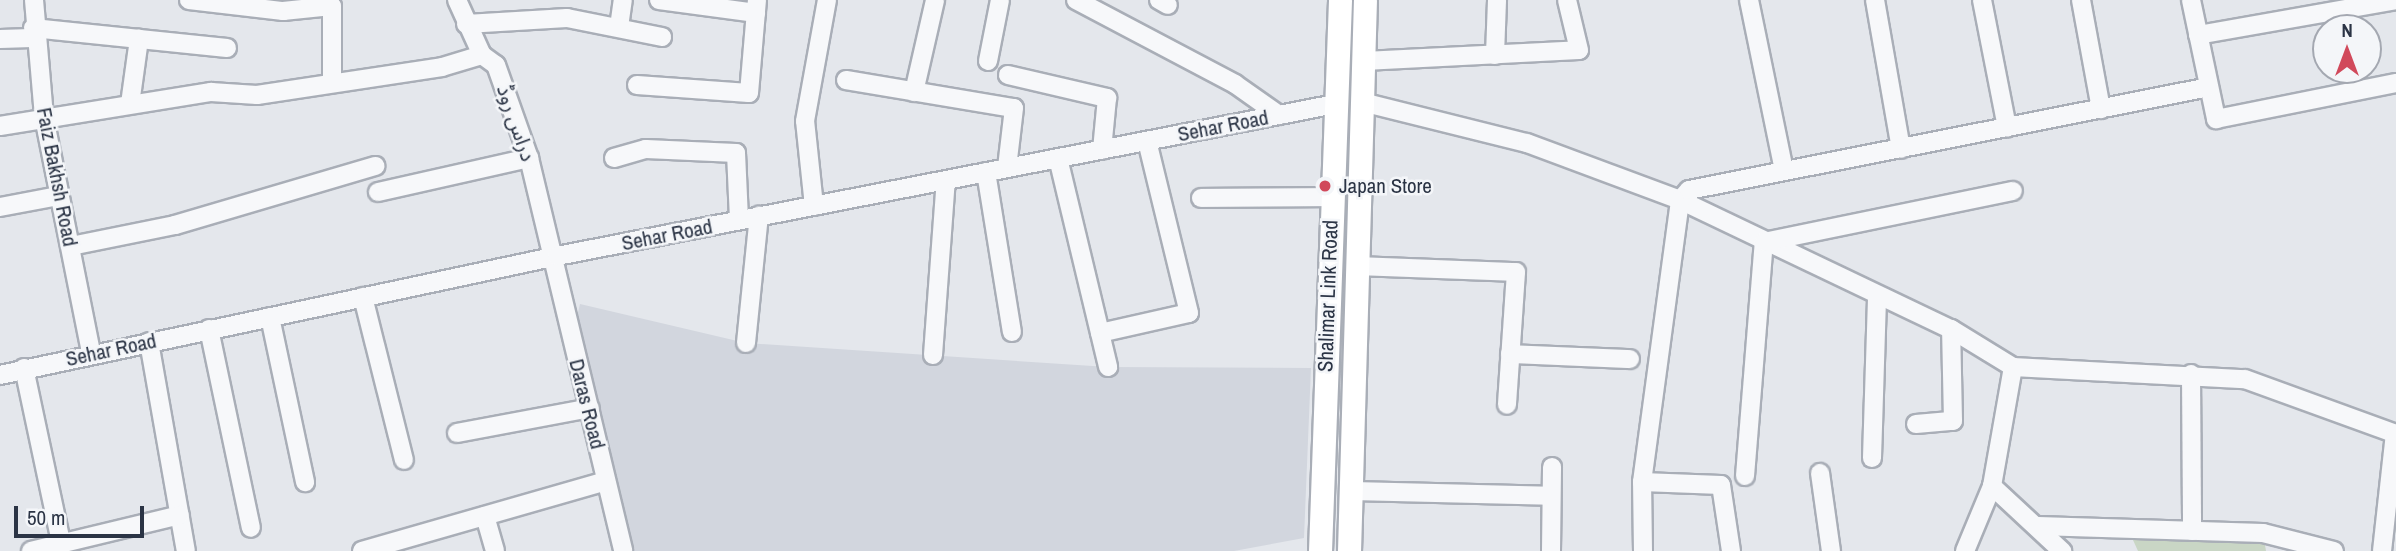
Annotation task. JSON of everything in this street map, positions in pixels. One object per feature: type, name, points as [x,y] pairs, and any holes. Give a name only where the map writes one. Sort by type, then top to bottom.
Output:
[{"type":"main road","name":"Shalimar Link Road","points":[[1320,551],[1340,0]]},
{"type":"main road","name":"Shalimar Link Road","points":[[1349,551],[1366,0]]},
{"type":"main road","points":[[1324,408],[1354,409]]},
{"type":"street","name":"Faiz Bakhsh Road","points":[[34,0],[33,33],[44,117],[91,353]]},
{"type":"street","points":[[189,0],[283,11],[332,6],[332,83]]},
{"type":"street","name":"دراس روڈ","points":[[457,0],[482,55],[496,65],[529,158],[557,256]]},
{"type":"street","points":[[619,27],[623,0]]},
{"type":"street","points":[[637,85],[749,93],[756,6],[659,0]]},
{"type":"street","points":[[814,206],[805,121],[827,0]]},
{"type":"street","points":[[914,92],[935,0]]},
{"type":"street","points":[[988,61],[1000,0]]},
{"type":"street","points":[[1076,0],[1235,84],[1279,115]]},
{"type":"street","points":[[1494,55],[1497,0]]},
{"type":"street","points":[[1364,61],[1579,50],[1567,0]]},
{"type":"street","points":[[1749,0],[1784,170]]},
{"type":"street","points":[[1875,0],[1901,149]]},
{"type":"street","points":[[1982,0],[2007,128]]},
{"type":"street","points":[[2081,0],[2101,108]]},
{"type":"street","points":[[2192,0],[2216,119],[2396,83]]},
{"type":"street","points":[[2280,0],[2283,19]]},
{"type":"street","points":[[2199,35],[2396,0]]},
{"type":"street","points":[[466,24],[567,18],[662,37]]},
{"type":"street","points":[[0,39],[33,33],[227,48]]},
{"type":"street","points":[[130,104],[139,40]]},
{"type":"street","points":[[0,127],[44,117],[130,104],[332,83],[482,55]]},
{"type":"street","points":[[1008,75],[1107,98],[1102,150]]},
{"type":"street","points":[[846,80],[1014,108],[1007,168]]},
{"type":"street","points":[[1643,551],[1642,482],[1680,200],[1702,183],[1901,149],[2209,87]]},
{"type":"street","points":[[1362,102],[1527,143],[1680,200],[1951,330],[2014,367],[2191,374],[2245,379],[2396,434],[2382,551]]},
{"type":"street","name":"Sehar Road","points":[[0,375],[91,353],[557,256],[1335,104]]},
{"type":"street","points":[[1100,333],[1189,313],[1147,141]]},
{"type":"street","points":[[614,158],[646,149],[736,153],[740,220]]},
{"type":"street","points":[[378,192],[529,158]]},
{"type":"street","points":[[1058,158],[1108,367]]},
{"type":"street","points":[[71,246],[175,225],[376,166]]},
{"type":"street","points":[[986,172],[1012,332]]},
{"type":"street","points":[[933,355],[946,180]]},
{"type":"street","points":[[1765,242],[2013,191]]},
{"type":"street","points":[[0,207],[60,196]]},
{"type":"street","points":[[1202,198],[1332,197]]},
{"type":"street","points":[[746,343],[760,216]]},
{"type":"street","points":[[1745,476],[1765,242]]},
{"type":"street","name":"Daras Road","points":[[557,256],[623,551]]},
{"type":"street","points":[[1359,266],[1517,272],[1507,405]]},
{"type":"street","points":[[1872,458],[1877,295]]},
{"type":"street","points":[[363,297],[404,460]]},
{"type":"street","points":[[270,317],[305,482]]},
{"type":"street","points":[[209,329],[251,528]]},
{"type":"street","points":[[1916,424],[1953,421],[1951,330]]},
{"type":"street","points":[[149,342],[187,551]]},
{"type":"street","points":[[1510,355],[1630,359]]},
{"type":"street","points":[[1965,551],[1992,486],[2014,367]]},
{"type":"street","points":[[24,368],[61,542]]},
{"type":"street","points":[[2191,374],[2192,531]]},
{"type":"street","points":[[457,433],[590,408]]},
{"type":"street","points":[[1551,551],[1552,467]]},
{"type":"street","points":[[1820,473],[1831,551]]},
{"type":"street","points":[[362,551],[606,481]]},
{"type":"street","points":[[1642,482],[1721,485],[1731,551]]},
{"type":"street","points":[[1992,486],[2062,551]]},
{"type":"street","points":[[1352,491],[1551,496]]},
{"type":"street","points":[[31,551],[180,515]]},
{"type":"street","points":[[485,516],[495,551]]},
{"type":"street","points":[[2038,526],[2192,531],[2334,551]]},
{"type":"shaded area","points":[[580,304],[746,343],[1108,367],[1311,368],[1304,538],[1234,551],[625,551],[571,341]]},
{"type":"green space","points":[[2128,529],[2263,533],[2266,551],[2138,551]]},
{"type":"place","name":"Japan Store","points":[[1325,186]]}]
